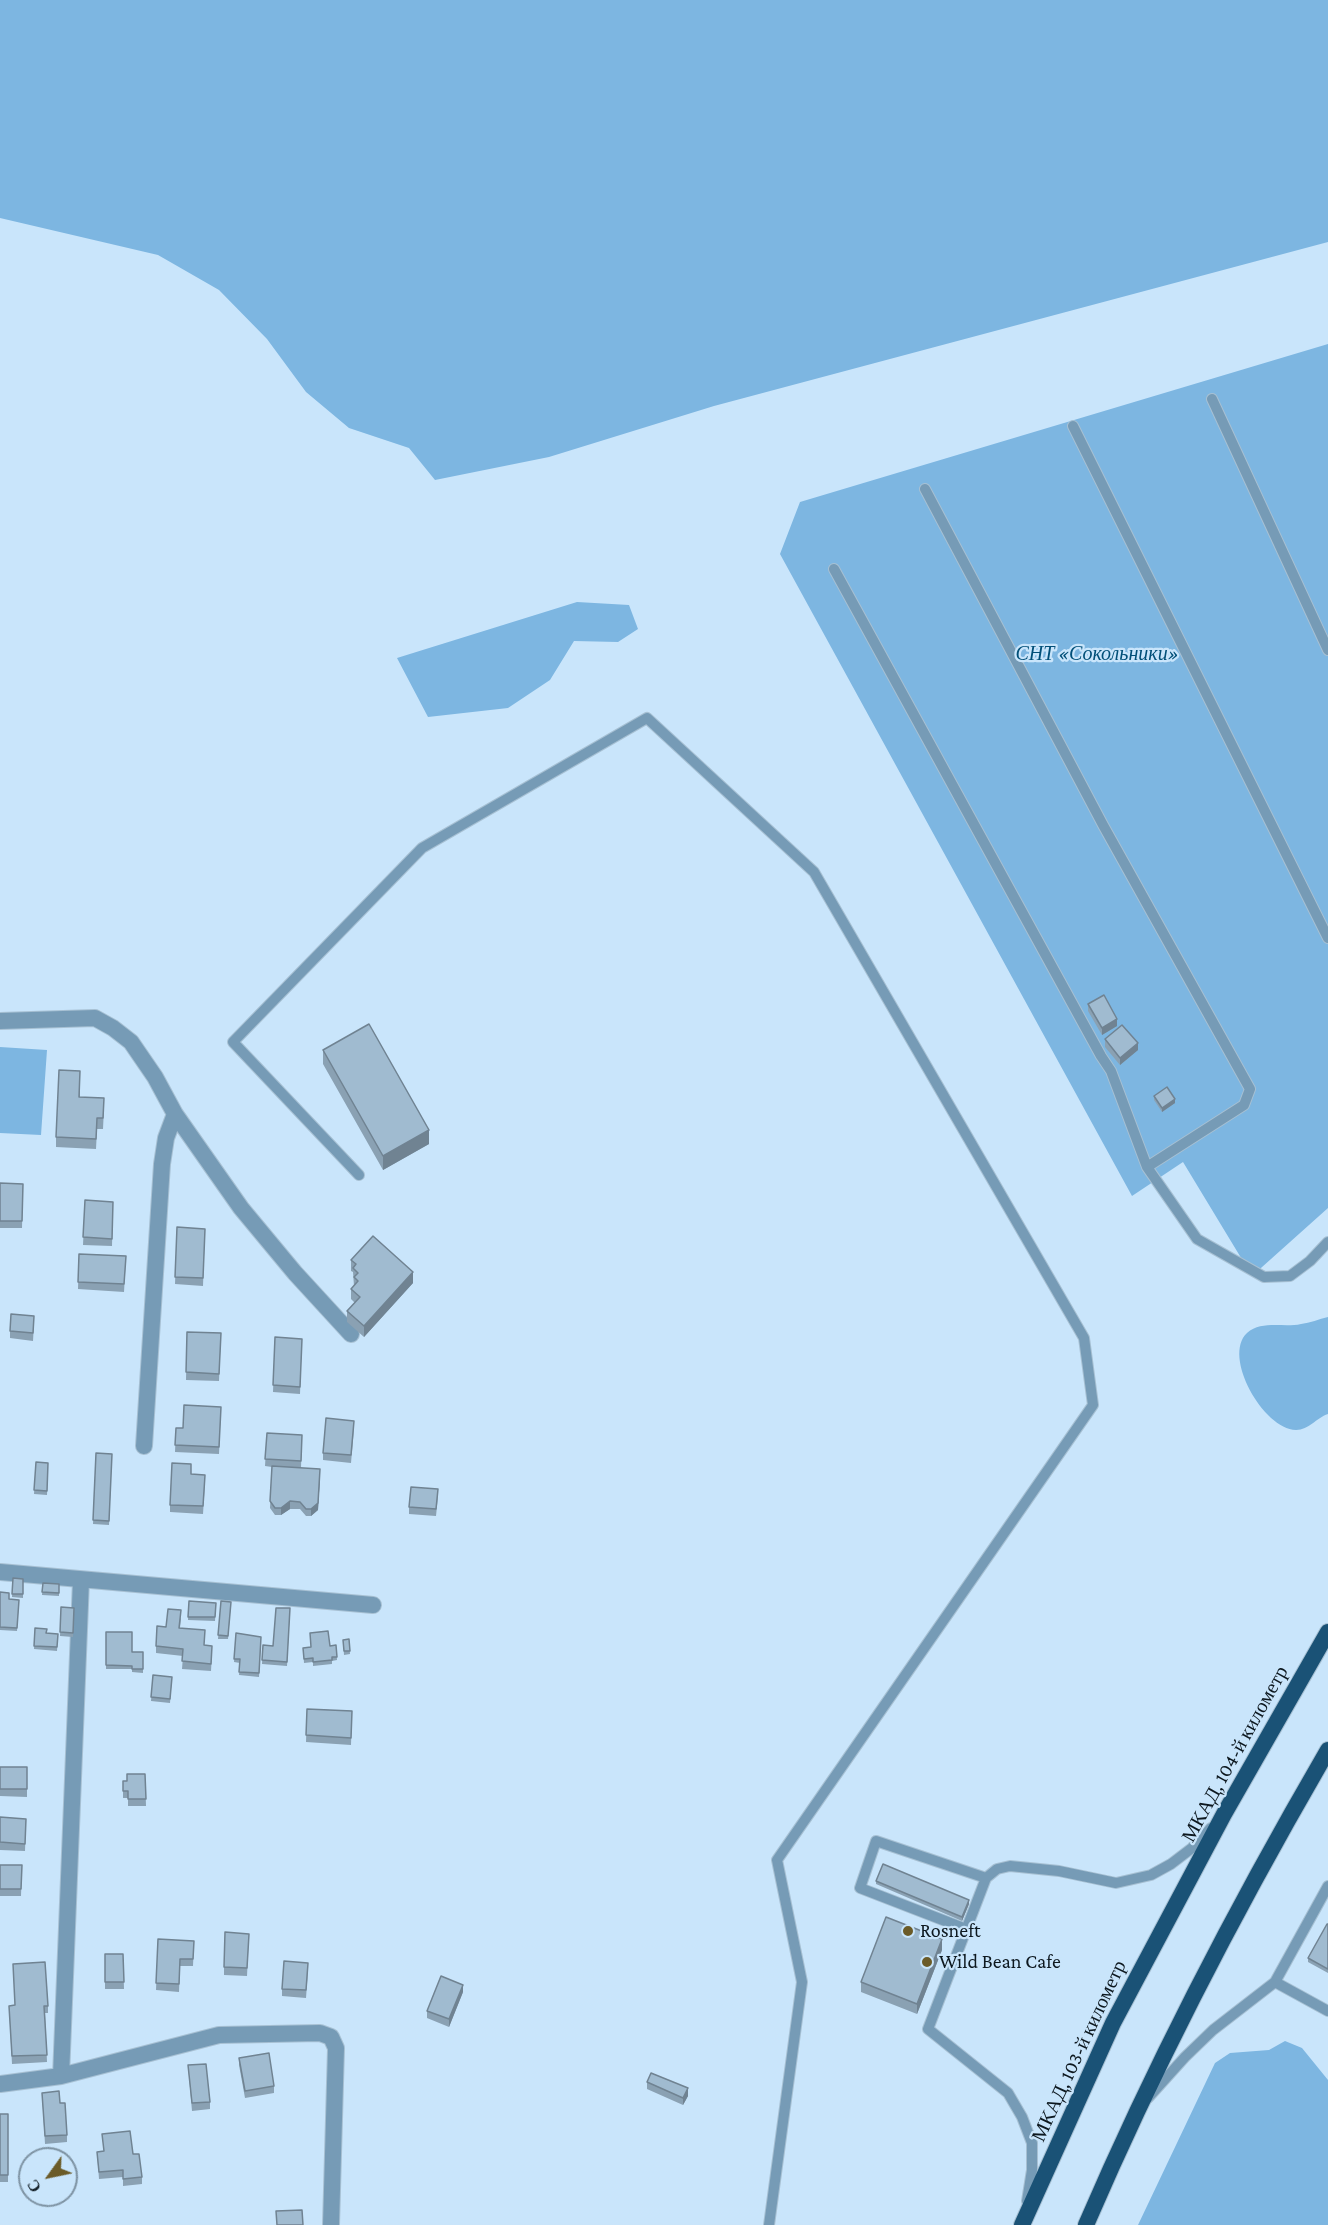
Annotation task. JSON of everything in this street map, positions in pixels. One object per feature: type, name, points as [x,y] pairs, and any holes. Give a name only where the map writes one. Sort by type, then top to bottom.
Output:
[{"type":"highway","name":"МКАД, 104-й километр","points":[[1179,1897],[1328,1632]]},
{"type":"highway","points":[[1086,2225],[1138,2110],[1231,1924],[1328,1750]]},
{"type":"highway","name":"МКАД, 103-й километр","points":[[1023,2221],[1113,2023],[1179,1897]]},
{"type":"street","points":[[0,1021],[95,1018],[114,1028],[131,1042],[155,1077],[175,1114],[261,1232],[294,1274],[351,1334]]},
{"type":"street","points":[[144,1446],[162,1164],[166,1138],[175,1114]]},
{"type":"street","points":[[0,1572],[373,1605]]},
{"type":"street","points":[[60,2076],[81,1580]]},
{"type":"street","points":[[0,2084],[60,2076],[219,2035],[320,2033],[331,2037],[336,2048],[331,2225]]},
{"type":"lane","points":[[1212,399],[1328,650]]},
{"type":"lane","points":[[1073,426],[1328,938]]},
{"type":"lane","points":[[925,489],[1103,825],[1250,1089],[1244,1105],[1147,1167]]},
{"type":"lane","points":[[834,569],[1111,1071],[1147,1167],[1197,1239],[1264,1277],[1290,1276],[1310,1261],[1328,1242]]},
{"type":"lane","points":[[359,1175],[232,1042],[422,848],[648,718],[814,872],[1084,1338],[1093,1405],[777,1860],[801,1982],[769,2225]]},
{"type":"lane","points":[[1023,2221],[1032,2170],[1032,2143],[1022,2117],[1008,2093],[928,2029],[986,1878],[997,1869],[1010,1866],[1059,1871],[1116,1883],[1151,1875],[1171,1864],[1191,1848],[1224,1814]]},
{"type":"lane","points":[[966,1929],[860,1888],[876,1840],[986,1878]]},
{"type":"lane","points":[[1138,2110],[1185,2056],[1213,2030],[1275,1982],[1328,1886]]},
{"type":"lane","points":[[1275,1982],[1328,2011]]},
{"type":"green space","points":[[0,0],[1328,0],[1328,242],[714,406],[549,457],[435,480],[409,448],[349,428],[306,392],[267,339],[219,290],[158,255],[0,218]]},
{"type":"green space","name":"СНТ «Сокольники»","points":[[1328,344],[1328,1208],[1252,1276],[1183,1162],[1132,1196],[780,554],[800,502]]},
{"type":"green space","points":[[577,602],[629,605],[638,629],[618,642],[574,641],[550,680],[508,708],[428,717],[397,658]]},
{"type":"green space","points":[[0,1047],[47,1050],[41,1135],[0,1133]]},
{"type":"green space","points":[[1328,1317],[1328,1414],[1301,1429],[1296,1430],[1283,1426],[1271,1418],[1259,1405],[1250,1390],[1239,1358],[1241,1344],[1247,1333],[1259,1327],[1308,1323]]},
{"type":"green space","points":[[1285,2041],[1302,2048],[1328,2080],[1328,2225],[1138,2225],[1215,2063],[1230,2053],[1269,2050]]},
{"type":"building","points":[[1104,995],[1117,1019],[1102,1028],[1088,1004]]},
{"type":"building","points":[[369,1024],[429,1130],[383,1156],[323,1050]]},
{"type":"building","points":[[1122,1025],[1138,1043],[1120,1058],[1105,1039]]},
{"type":"building","points":[[59,1070],[80,1071],[79,1097],[104,1098],[103,1118],[97,1118],[96,1139],[56,1137]]},
{"type":"building","points":[[1167,1087],[1175,1099],[1162,1108],[1154,1096]]},
{"type":"building","points":[[0,1183],[23,1184],[22,1221],[0,1221]]},
{"type":"building","points":[[85,1200],[113,1202],[112,1239],[83,1237]]},
{"type":"building","points":[[177,1227],[205,1229],[203,1278],[175,1277]]},
{"type":"building","points":[[373,1236],[413,1272],[364,1326],[347,1311],[360,1297],[351,1289],[358,1281],[354,1277],[358,1273],[353,1268],[356,1264],[351,1260]]},
{"type":"building","points":[[79,1254],[126,1256],[124,1284],[78,1282]]},
{"type":"building","points":[[11,1314],[34,1316],[33,1333],[10,1331]]},
{"type":"building","points":[[187,1332],[221,1333],[219,1374],[186,1372]]},
{"type":"building","points":[[275,1337],[302,1339],[300,1387],[273,1385]]},
{"type":"building","points":[[184,1405],[221,1407],[219,1447],[175,1445],[176,1428],[183,1428]]},
{"type":"building","points":[[326,1418],[354,1421],[351,1455],[323,1453]]},
{"type":"building","points":[[267,1433],[302,1435],[301,1461],[265,1459]]},
{"type":"building","points":[[96,1453],[112,1454],[109,1521],[93,1520]]},
{"type":"building","points":[[36,1462],[48,1463],[47,1491],[34,1490]]},
{"type":"building","points":[[172,1463],[191,1464],[191,1474],[205,1475],[203,1506],[170,1505]]},
{"type":"building","points":[[272,1466],[320,1469],[318,1503],[311,1509],[306,1509],[300,1502],[290,1501],[281,1508],[275,1508],[270,1501]]},
{"type":"building","points":[[411,1487],[438,1489],[436,1509],[409,1507]]},
{"type":"building","points":[[13,1578],[23,1579],[23,1594],[12,1594]]},
{"type":"building","points":[[43,1583],[59,1584],[59,1593],[42,1592]]},
{"type":"building","points":[[0,1592],[9,1593],[9,1599],[19,1600],[17,1628],[0,1627]]},
{"type":"building","points":[[189,1601],[216,1603],[215,1617],[188,1617]]},
{"type":"building","points":[[221,1601],[231,1602],[228,1636],[218,1635]]},
{"type":"building","points":[[61,1607],[74,1608],[73,1633],[60,1632]]},
{"type":"building","points":[[276,1608],[290,1608],[287,1662],[262,1660],[263,1645],[273,1646]]},
{"type":"building","points":[[168,1609],[181,1610],[179,1628],[205,1630],[204,1645],[212,1646],[211,1664],[182,1661],[183,1649],[156,1646],[157,1626],[166,1627]]},
{"type":"building","points":[[35,1628],[47,1629],[46,1633],[58,1634],[57,1647],[34,1646]]},
{"type":"building","points":[[328,1631],[330,1646],[336,1645],[337,1657],[332,1657],[332,1660],[313,1662],[313,1658],[304,1659],[303,1648],[311,1647],[310,1633]]},
{"type":"building","points":[[106,1632],[132,1632],[132,1652],[143,1652],[143,1669],[132,1669],[132,1666],[106,1665]]},
{"type":"building","points":[[236,1633],[261,1637],[259,1673],[239,1672],[240,1659],[234,1659]]},
{"type":"building","points":[[349,1639],[350,1651],[344,1651],[343,1640]]},
{"type":"building","points":[[153,1675],[172,1677],[170,1699],[151,1697]]},
{"type":"building","points":[[307,1709],[352,1711],[351,1738],[306,1735]]},
{"type":"building","points":[[0,1767],[27,1767],[27,1789],[0,1789]]},
{"type":"building","points":[[127,1774],[145,1774],[146,1799],[128,1799],[128,1791],[123,1791],[123,1781],[127,1781]]},
{"type":"building","points":[[0,1817],[26,1819],[25,1844],[0,1842]]},
{"type":"building","points":[[883,1864],[969,1900],[962,1917],[876,1881]]},
{"type":"building","points":[[0,1865],[22,1865],[21,1889],[0,1889]]},
{"type":"building","points":[[886,1917],[942,1939],[917,2004],[861,1982]]},
{"type":"building","points":[[1328,1924],[1328,1969],[1308,1958]]},
{"type":"building","points":[[225,1932],[249,1934],[247,1968],[224,1967]]},
{"type":"building","points":[[158,1939],[194,1941],[193,1959],[180,1959],[179,1984],[156,1983]]},
{"type":"building","points":[[105,1954],[123,1954],[124,1982],[105,1982]]},
{"type":"building","points":[[284,1961],[308,1963],[306,1990],[282,1989]]},
{"type":"building","points":[[45,1962],[48,2006],[44,2006],[47,2055],[12,2056],[9,2006],[15,2005],[13,1964]]},
{"type":"building","points":[[441,1976],[463,1985],[449,2019],[427,2011]]},
{"type":"building","points":[[269,2053],[274,2086],[245,2091],[239,2058]]},
{"type":"building","points":[[206,2064],[210,2102],[192,2103],[188,2065]]},
{"type":"building","points":[[651,2073],[688,2088],[683,2098],[647,2082]]},
{"type":"building","points":[[59,2091],[60,2103],[65,2103],[67,2135],[45,2136],[42,2093]]},
{"type":"building","points":[[0,2114],[8,2114],[8,2175],[0,2175]]},
{"type":"building","points":[[130,2131],[133,2154],[139,2154],[142,2177],[123,2179],[123,2170],[99,2172],[97,2152],[104,2151],[102,2134]]},
{"type":"building","points":[[302,2210],[303,2225],[277,2225],[276,2211]]},
{"type":"place","name":"Rosneft","points":[[908,1931]]},
{"type":"place","name":"Wild Bean Cafe","points":[[927,1962]]}]
